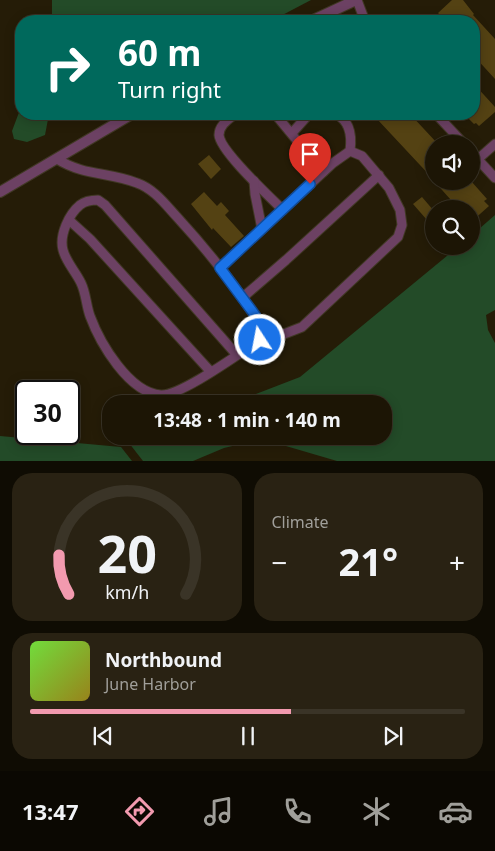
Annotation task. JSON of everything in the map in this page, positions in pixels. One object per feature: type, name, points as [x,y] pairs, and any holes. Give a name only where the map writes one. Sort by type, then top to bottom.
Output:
[{"type":"street","points":[[325,15],[357,0],[363,15]]},
{"type":"street","points":[[0,192],[122,120]]},
{"type":"street","points":[[228,120],[222,126],[219,135],[223,145],[254,181],[283,210]]},
{"type":"street","points":[[280,120],[323,172]]},
{"type":"street","points":[[292,133],[304,120]]},
{"type":"street","points":[[220,268],[323,172],[350,151],[352,138],[347,123],[344,120]]},
{"type":"street","points":[[442,120],[456,135]]},
{"type":"street","points":[[480,153],[495,144]]},
{"type":"street","points":[[57,159],[80,171],[129,181],[148,188],[209,251],[263,330],[284,334],[302,327],[398,237],[402,225],[400,210],[390,188],[362,156],[350,151]]},
{"type":"street","points":[[480,162],[495,178]]},
{"type":"street","points":[[242,298],[379,175]]},
{"type":"street","points":[[254,181],[262,229]]},
{"type":"street","points":[[236,354],[105,205],[98,200],[89,200],[79,205],[65,226],[62,239],[63,250],[81,283],[90,317],[108,354],[135,383],[150,392],[163,395],[183,388],[260,340],[263,330]]},
{"type":"street","points":[[69,220],[96,246],[210,371]]},
{"type":"green space","points":[[52,0],[311,0],[282,15],[52,15]]},
{"type":"green space","points":[[16,120],[48,120],[45,135],[27,142],[14,139],[12,131]]},
{"type":"green space","points":[[495,215],[495,310],[486,315],[488,330],[495,343],[495,461],[337,461],[282,445],[392,445],[392,395],[253,395],[300,377],[448,255],[480,255],[480,228]]},
{"type":"green space","points":[[0,436],[15,437],[15,445],[80,445],[80,443],[121,447],[132,461],[0,461]]},
{"type":"green space","points":[[131,445],[237,445],[224,448],[193,461],[143,461]]},
{"type":"building","points":[[452,0],[463,0],[474,14],[440,15],[438,13]]},
{"type":"building","points":[[480,23],[495,39],[495,79],[480,63]]},
{"type":"building","points":[[480,91],[495,107],[495,112],[479,126],[476,123],[474,124],[470,120],[480,120]]},
{"type":"building","points":[[378,120],[416,120],[430,135],[425,135],[425,170]]},
{"type":"building","points":[[209,155],[221,169],[211,179],[198,164]]},
{"type":"building","points":[[442,190],[479,190],[487,199],[484,201],[489,206],[480,214],[480,200],[451,200]]},
{"type":"building","points":[[204,192],[217,206],[221,202],[229,211],[225,215],[244,236],[231,247],[213,228],[212,230],[191,204]]},
{"type":"building","points":[[422,197],[425,200],[425,218],[413,204]]},
{"type":"route","points":[[260,340],[263,330],[255,315],[220,268],[310,184]]}]
